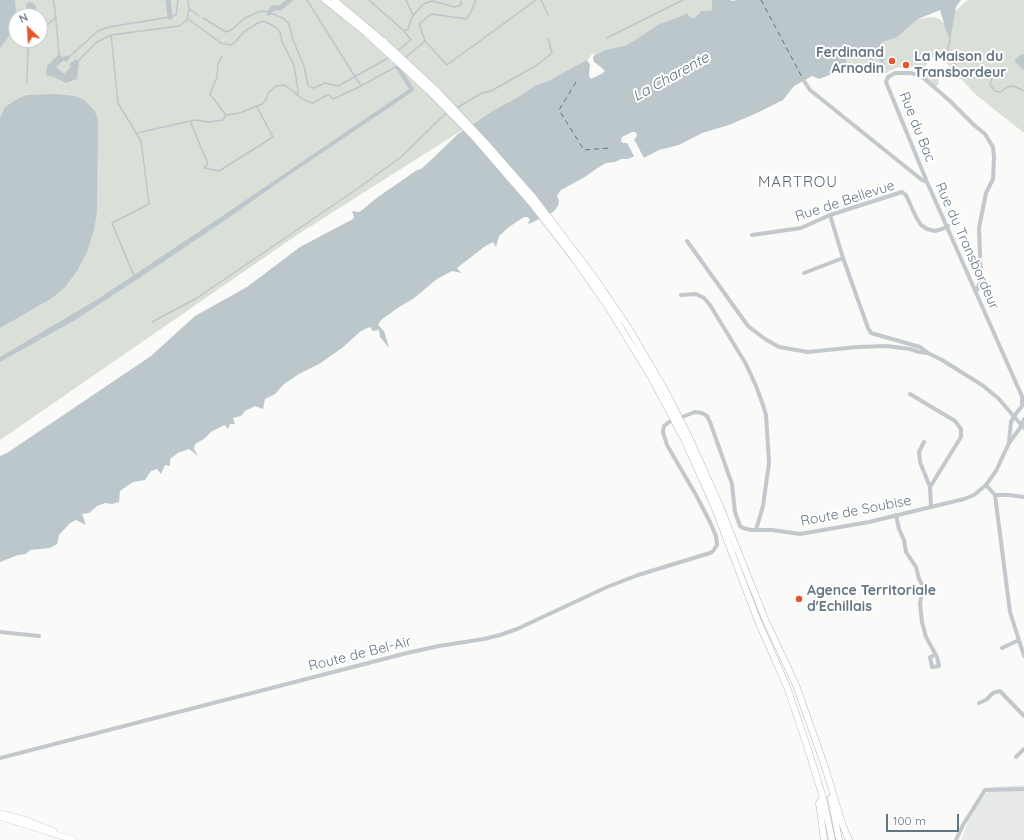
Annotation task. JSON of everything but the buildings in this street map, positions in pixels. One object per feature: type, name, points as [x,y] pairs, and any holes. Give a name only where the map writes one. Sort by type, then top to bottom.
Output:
[{"type":"main road","points":[[325,0],[366,33],[428,90],[475,138],[532,204],[573,257],[608,307],[651,377],[687,438],[758,621],[787,687],[823,798],[832,840]]},
{"type":"main road","points":[[334,0],[382,40],[438,92],[484,140],[534,198],[592,274],[628,327],[665,390],[720,506],[765,618],[796,685],[850,840]]},
{"type":"main road","points":[[825,767],[840,840]]},
{"type":"main road","points":[[823,798],[819,803],[824,840]]},
{"type":"main road","points":[[0,812],[37,824],[63,836]]},
{"type":"main road","points":[[0,817],[74,840]]},
{"type":"street","name":"Rue du Bac","points":[[927,182],[886,82],[891,75],[900,72],[916,73],[920,75],[985,134],[993,147],[993,179],[986,193],[979,228],[981,280],[976,292]]},
{"type":"street","name":"Rue du Transbordeur","points":[[804,82],[810,90],[922,180],[927,182],[948,226],[1023,399],[1022,406],[1011,422],[1009,443]]},
{"type":"street","name":"Rue de Bellevue","points":[[752,235],[800,228],[830,215],[902,192],[906,195],[921,225],[927,229],[935,230],[948,226]]},
{"type":"street","points":[[830,215],[843,258],[871,333],[920,347],[942,360],[982,385],[998,398],[1023,426]]},
{"type":"street","points":[[687,241],[748,326],[765,339],[779,347],[808,352],[857,347],[887,346],[928,353]]},
{"type":"street","points":[[804,273],[843,258]]},
{"type":"street","points":[[681,295],[696,294],[704,298],[710,305],[746,364],[764,405],[769,463],[763,506],[756,530]]},
{"type":"street","points":[[910,394],[955,421],[961,429],[961,437],[930,487]]},
{"type":"street","name":"Route de Soubise","points":[[716,548],[717,542],[710,522],[667,445],[663,432],[664,426],[669,422],[695,412],[702,413],[707,416],[732,484],[735,512],[739,524],[746,529],[807,534],[896,516],[964,499],[974,495],[986,485]]},
{"type":"street","name":"Rue du Transbordeur","points":[[986,485],[996,471],[1009,443],[1023,426],[1024,419]]},
{"type":"street","points":[[924,442],[919,452],[920,462],[930,487],[931,507]]},
{"type":"street","points":[[986,485],[995,495],[1010,612],[1024,656]]},
{"type":"street","points":[[995,495],[1024,497]]},
{"type":"street","points":[[896,516],[899,529],[904,540],[906,552],[916,567],[919,580],[923,586],[920,604],[922,622],[926,636],[935,655]]},
{"type":"street","name":"Route de Bel-Air","points":[[0,758],[407,653],[439,646],[477,641],[500,635],[517,629],[607,587],[638,575],[710,553],[716,548]]},
{"type":"street","points":[[0,632],[39,636]]},
{"type":"street","points":[[1002,648],[1019,640]]},
{"type":"street","points":[[979,703],[986,700],[992,693],[1000,691],[1024,716]]},
{"type":"street","points":[[1016,757],[1024,749]]},
{"type":"street","points":[[956,840],[963,825],[985,790],[1024,789]]},
{"type":"shaded area","points":[[0,0],[712,0],[712,9],[710,11],[701,11],[695,18],[691,18],[687,13],[659,24],[627,45],[605,50],[548,81],[536,85],[492,111],[297,235],[0,440]]},
{"type":"shaded area","points":[[1024,0],[1024,133],[975,94],[944,60],[932,57],[922,70],[917,67],[896,68],[880,74],[864,68],[847,67],[847,57],[858,51],[865,55],[873,65],[872,54],[875,52],[883,65],[884,59],[880,48],[882,42],[896,38],[918,19],[934,17],[941,20],[943,23],[966,1]]},
{"type":"shaded area","points":[[937,70],[940,74],[938,85],[934,86],[925,77],[929,71]]},
{"type":"shaded area","points":[[1024,785],[1024,840],[961,840],[978,802],[993,787]]},
{"type":"water","points":[[0,0],[15,0],[16,8],[8,8],[8,38],[0,48]]},
{"type":"water","name":"La Charente","points":[[712,0],[961,0],[956,7],[950,40],[940,10],[918,19],[896,38],[882,42],[880,48],[884,59],[883,66],[875,52],[872,54],[874,66],[865,55],[858,51],[847,57],[846,63],[849,71],[840,71],[819,79],[812,76],[794,86],[783,100],[757,113],[729,125],[702,133],[679,145],[659,150],[642,159],[639,154],[628,159],[621,159],[615,162],[606,163],[585,177],[561,190],[557,196],[559,201],[558,206],[553,212],[529,224],[528,223],[530,220],[528,217],[524,217],[499,236],[496,247],[493,242],[484,247],[457,268],[461,273],[452,271],[437,279],[413,299],[381,320],[378,325],[384,331],[389,348],[380,337],[379,330],[373,331],[370,327],[361,331],[342,348],[319,364],[299,374],[284,384],[275,394],[265,399],[263,409],[255,406],[245,411],[241,416],[233,418],[235,424],[230,424],[228,429],[225,425],[212,431],[204,439],[195,444],[194,449],[198,456],[189,449],[178,453],[170,459],[170,466],[165,465],[161,474],[157,469],[151,471],[145,480],[133,482],[120,491],[119,502],[112,504],[105,503],[97,506],[89,513],[82,514],[86,525],[76,520],[70,523],[59,535],[57,544],[50,548],[30,550],[26,554],[18,555],[0,562],[0,456],[7,453],[151,356],[195,316],[247,287],[300,247],[353,219],[354,217],[352,211],[359,212],[378,197],[417,170],[421,169],[458,134],[492,111],[536,85],[548,81],[605,50],[627,45],[659,24],[687,13],[691,18],[695,18],[701,11],[710,11],[712,9]]},
{"type":"water","points":[[31,2],[36,8],[26,8],[27,3]]},
{"type":"water","points":[[59,54],[61,58],[70,56],[66,62],[64,60],[56,67],[64,74],[71,67],[69,64],[76,59],[79,62],[77,79],[66,83],[46,75],[47,66]]},
{"type":"water","points":[[1024,54],[1024,70],[1015,62],[1015,60],[1020,55]]},
{"type":"water","points":[[398,64],[415,90],[221,223],[75,320],[0,362],[0,357],[98,299],[409,89],[395,67]]},
{"type":"water","points":[[55,94],[75,96],[84,100],[94,110],[98,119],[97,212],[94,230],[87,252],[77,271],[65,287],[52,298],[0,328],[0,118],[5,107],[19,98],[27,95]]},
{"type":"pier","points":[[594,53],[594,62],[605,71],[591,79],[589,76],[590,64],[587,61]]},
{"type":"pier","points":[[632,132],[637,134],[636,138],[634,139],[645,160],[643,161],[638,157],[635,158],[627,143],[623,143],[621,141],[622,137]]},
{"type":"waterway","points":[[53,0],[59,54],[61,58],[70,56],[98,31],[109,27],[176,15],[178,0]]},
{"type":"waterway","points":[[168,0],[170,17]]},
{"type":"waterway","points":[[187,20],[189,9],[188,0]]},
{"type":"waterway","points":[[269,13],[273,8],[280,8],[290,0]]},
{"type":"waterway","points":[[307,0],[361,86],[397,66]]},
{"type":"waterway","points":[[369,0],[404,31],[408,29],[412,17],[423,4],[432,1],[455,7],[461,5],[461,0]]},
{"type":"waterway","points":[[406,0],[413,15]]},
{"type":"waterway","points":[[475,0],[467,19],[431,14],[419,24],[425,41],[447,65],[536,0]]},
{"type":"waterway","points":[[541,0],[548,15]]},
{"type":"waterway","points":[[607,38],[683,0]]},
{"type":"waterway","points":[[189,9],[199,16]]},
{"type":"waterway","points":[[203,18],[226,32],[231,30],[245,18],[258,12],[265,11],[283,18],[289,24],[293,40],[304,66],[308,85],[314,88],[325,83],[338,86],[390,57]]},
{"type":"waterway","points":[[48,24],[56,17]]},
{"type":"waterway","points":[[78,61],[97,42],[111,35],[179,26],[188,19],[221,43],[230,45],[233,44],[245,31],[264,21],[277,28],[280,32],[282,42],[294,65],[298,90],[297,95]]},
{"type":"waterway","points":[[396,52],[411,40],[404,31]]},
{"type":"waterway","points":[[111,35],[118,103],[141,141],[149,204],[112,223],[134,276]]},
{"type":"waterway","points":[[455,109],[482,93],[491,91],[537,65],[552,53],[548,38]]},
{"type":"waterway","points":[[950,40],[948,47],[949,57],[956,65],[955,72],[959,78],[970,78],[984,73],[990,73],[992,78],[990,84],[995,91],[1001,92],[1007,87],[1014,86],[1024,91]]},
{"type":"waterway","points":[[405,58],[425,41]]},
{"type":"waterway","points":[[27,82],[28,48]]},
{"type":"waterway","points":[[222,56],[218,64],[217,77],[210,94],[226,115],[240,113],[262,104],[269,92],[276,86],[285,85],[304,100],[313,103],[327,95],[333,99],[361,86]]},
{"type":"waterway","points":[[190,121],[208,164],[204,168],[219,171],[273,137],[257,107]]},
{"type":"waterway","points":[[152,322],[197,298],[357,189],[401,157],[444,115],[449,113]]},
{"type":"waterway","points":[[137,133],[195,120],[209,122],[223,120],[226,115]]},
{"type":"ferry route","points":[[761,0],[803,79]]},
{"type":"ferry route","points":[[576,82],[559,110],[584,150],[609,148]]},
{"type":"place","name":"Ferdinand Arnodin","points":[[892,61]]},
{"type":"place","name":"La Maison du Transbordeur","points":[[906,65]]},
{"type":"place","name":"Agence Territoriale d'Echillais","points":[[799,599]]},
{"type":"district","name":"MARTROU","points":[[798,182]]}]
